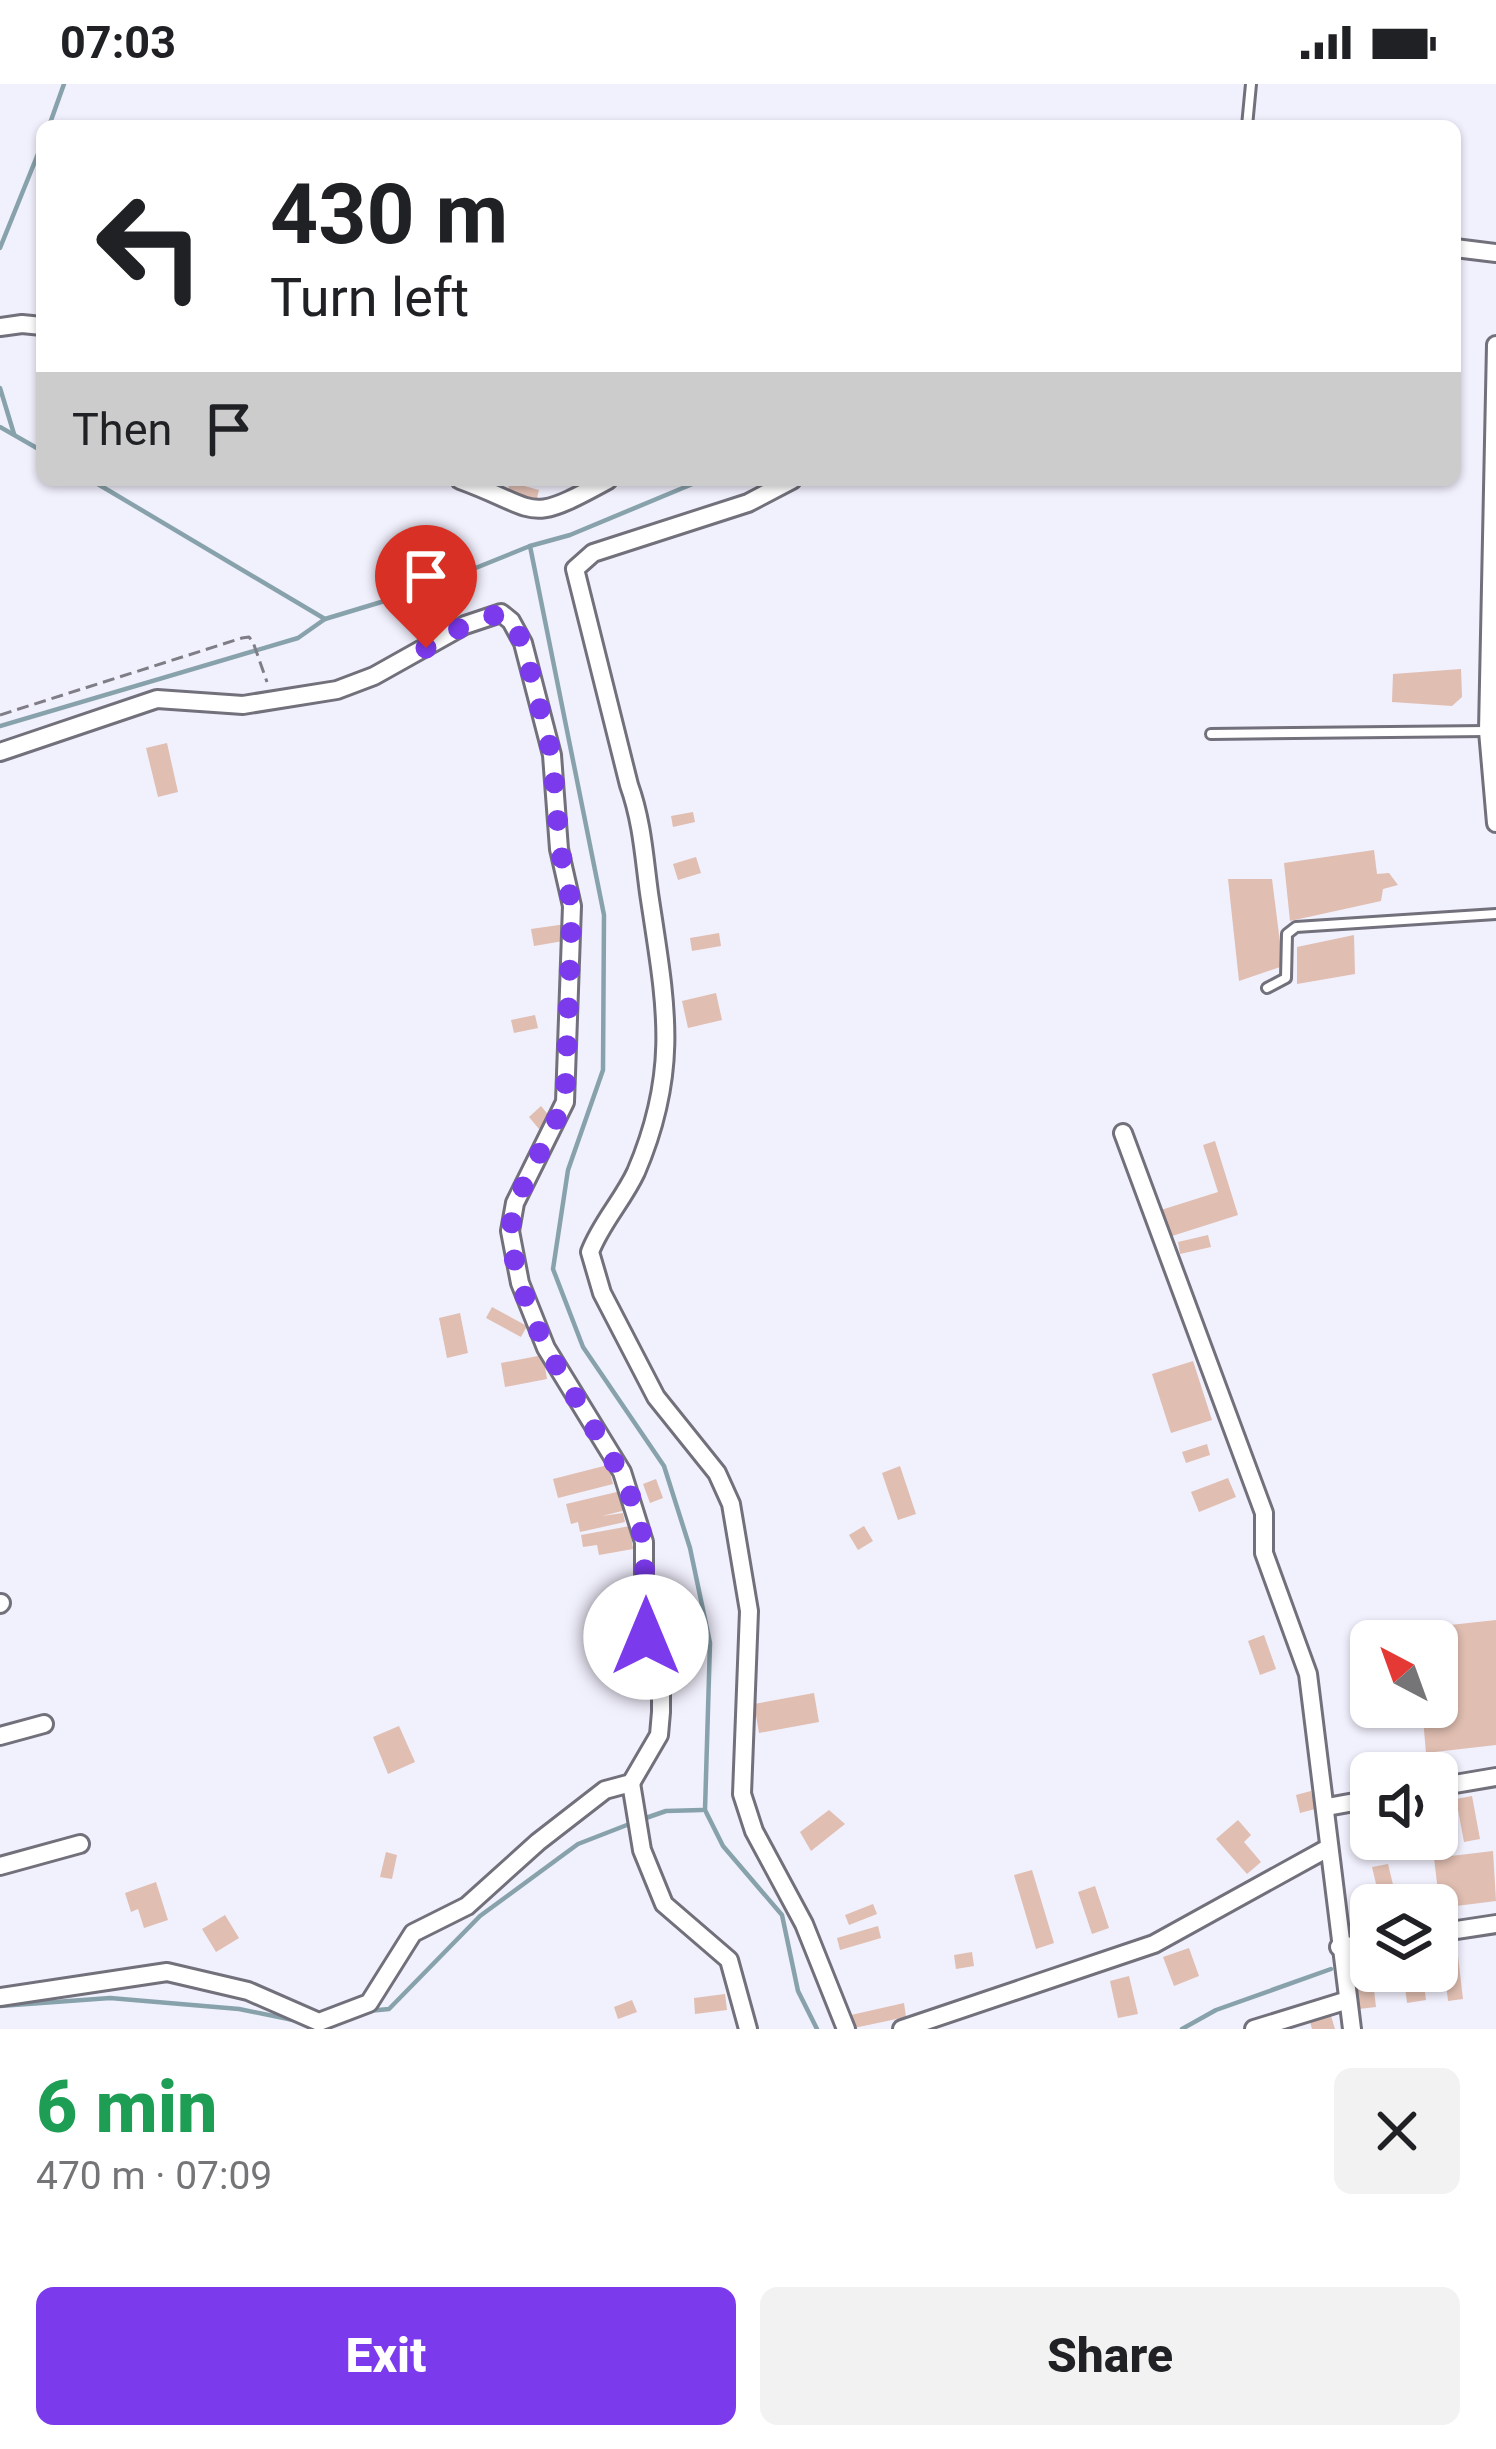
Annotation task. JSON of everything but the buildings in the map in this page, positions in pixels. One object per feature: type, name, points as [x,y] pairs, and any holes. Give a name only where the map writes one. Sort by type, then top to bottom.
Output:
[{"type":"street","points":[[1461,249],[1496,253]]},
{"type":"street","points":[[3,326],[36,326]]},
{"type":"street","points":[[1496,345],[1492,731],[1496,823]]},
{"type":"street","points":[[474,486],[531,511],[558,508],[597,486]]},
{"type":"street","points":[[780,486],[748,502],[592,553],[575,569],[641,820],[668,1018],[666,1070],[652,1127],[634,1175],[590,1252],[602,1293],[656,1397],[717,1473],[737,1528],[749,1610],[742,1794],[754,1831],[804,1924],[846,2029]]},
{"type":"street","points":[[0,752],[157,699],[243,705],[337,690],[374,676],[489,615],[501,613],[511,621],[523,643],[552,755],[560,849],[572,906],[572,952],[565,1102],[515,1203],[510,1232],[528,1307],[565,1383],[622,1472],[644,1541],[644,1621],[661,1712],[659,1735],[632,1783],[642,1850],[664,1904],[729,1960],[748,2029]]},
{"type":"street","points":[[1123,1132],[1264,1513],[1264,1553],[1307,1673],[1352,2029]]},
{"type":"street","points":[[0,1736],[44,1724]]},
{"type":"street","points":[[1458,1783],[1496,1777]]},
{"type":"street","points":[[0,1997],[167,1972],[211,1979],[261,1995],[320,2022],[369,2003],[413,1933],[466,1906],[605,1790],[632,1783]]},
{"type":"street","points":[[1327,1807],[1350,1803]]},
{"type":"street","points":[[0,1866],[80,1844]]},
{"type":"street","points":[[902,2029],[1154,1944],[1328,1848]]},
{"type":"street","points":[[1458,1930],[1496,1924]]},
{"type":"street","points":[[1339,1947],[1350,1945]]},
{"type":"street","points":[[1254,2029],[1348,2000]]},
{"type":"lane","points":[[1248,120],[1251,84]]},
{"type":"lane","points":[[1210,734],[1492,731]]},
{"type":"lane","points":[[1267,988],[1286,977],[1287,934],[1296,927],[1496,914]]},
{"type":"path","points":[[0,715],[242,638],[254,642],[273,701]]},
{"type":"waterway","points":[[51,120],[64,84]]},
{"type":"waterway","points":[[0,248],[36,159]]},
{"type":"waterway","points":[[0,388],[14,434]]},
{"type":"waterway","points":[[0,427],[36,448]]},
{"type":"waterway","points":[[101,486],[325,619]]},
{"type":"waterway","points":[[530,546],[570,535],[688,486]]},
{"type":"waterway","points":[[0,726],[298,638],[325,619],[421,590],[530,546],[604,915],[603,1070],[568,1170],[553,1269],[583,1347],[664,1466],[690,1548],[710,1643],[705,1810],[723,1846],[782,1915],[798,1991],[817,2029]]},
{"type":"waterway","points":[[643,1819],[666,1811],[702,1810]]},
{"type":"waterway","points":[[368,2011],[389,2009],[480,1916],[578,1844],[632,1823]]},
{"type":"waterway","points":[[1182,2029],[1216,2010],[1331,1969]]},
{"type":"waterway","points":[[0,2006],[110,1998],[239,2009],[298,2021]]},
{"type":"route","points":[[426,648],[489,615],[501,613],[511,621],[523,643],[552,755],[560,849],[572,906],[569,1063],[565,1102],[515,1203],[510,1232],[520,1283],[546,1348],[627,1484],[644,1541],[646,1637]]}]
